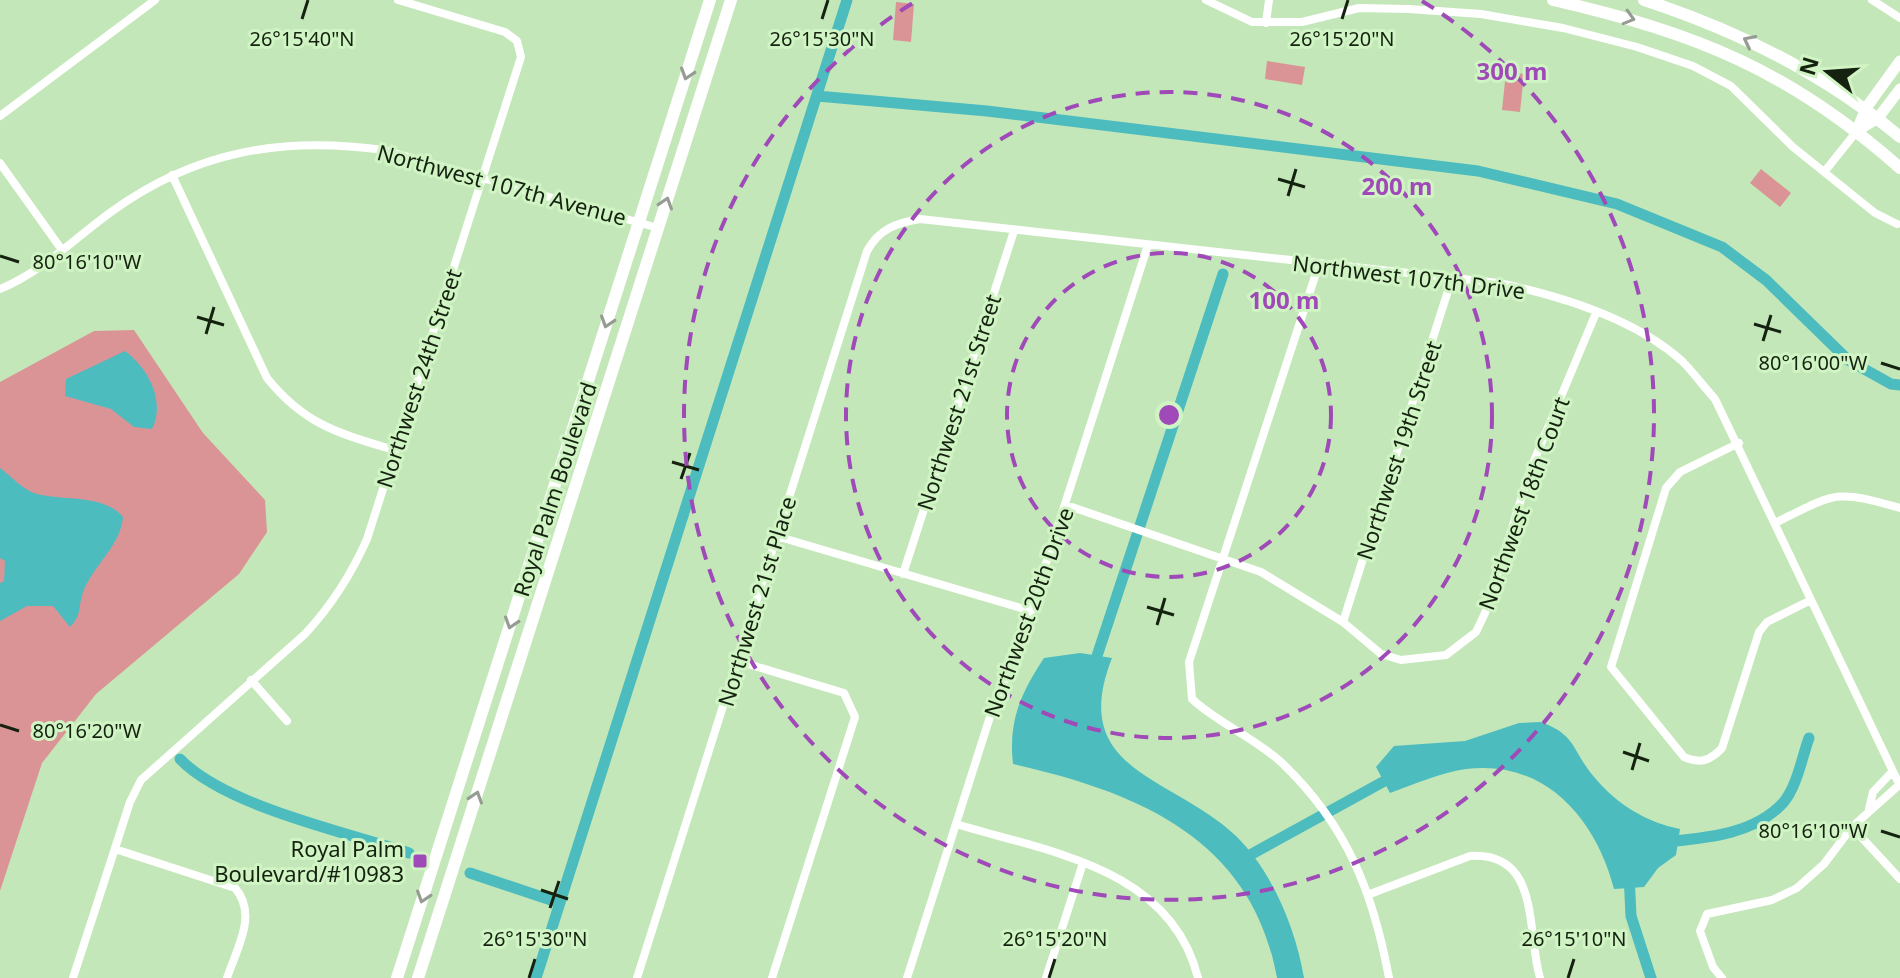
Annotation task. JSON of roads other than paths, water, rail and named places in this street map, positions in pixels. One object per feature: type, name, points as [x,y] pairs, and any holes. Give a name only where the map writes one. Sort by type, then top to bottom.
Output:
[{"type":"main road","name":"Royal Palm Boulevard","points":[[397,978],[710,0]]},
{"type":"main road","name":"Royal Palm Boulevard","points":[[418,978],[731,0]]},
{"type":"main road","points":[[1553,0],[1671,31],[1733,55],[1782,79],[1857,130],[1900,168]]},
{"type":"main road","points":[[1644,0],[1742,37],[1866,108],[1900,137]]},
{"type":"street","points":[[0,116],[155,0]]},
{"type":"street","name":"Northwest 24th Street","points":[[73,978],[141,780],[305,634],[330,607],[350,576],[367,539],[521,57],[517,41],[505,32],[398,0]]},
{"type":"street","points":[[1206,0],[1252,22],[1302,22],[1359,8],[1409,9],[1481,14],[1563,28],[1637,47],[1693,66],[1731,86],[1759,110],[1785,141],[1875,213],[1897,224]]},
{"type":"street","points":[[1266,23],[1269,0]]},
{"type":"street","points":[[1872,0],[1900,18]]},
{"type":"street","points":[[1825,171],[1857,130],[1866,108],[1900,61]]},
{"type":"street","points":[[1857,130],[1878,118],[1900,89]]},
{"type":"street","name":"Northwest 107th Avenue","points":[[0,289],[18,281],[140,192],[172,175],[205,161],[293,143],[384,150],[658,228]]},
{"type":"street","points":[[0,163],[62,250]]},
{"type":"street","points":[[172,175],[267,378],[304,417],[328,429],[394,450]]},
{"type":"street","name":"Northwest 107th Drive","points":[[884,230],[920,219],[1452,278],[1549,294],[1638,332],[1681,360],[1715,399],[1777,522],[1899,786]]},
{"type":"street","name":"Northwest 21st Place","points":[[637,978],[867,251],[884,230]]},
{"type":"street","name":"Northwest 21st Street","points":[[903,574],[1014,231]]},
{"type":"street","name":"Northwest 20th Drive","points":[[907,978],[995,701],[1015,660],[1066,505],[1148,245]]},
{"type":"street","points":[[1319,264],[1189,662],[1192,699],[1281,762],[1316,800],[1342,839],[1370,894],[1389,978]]},
{"type":"street","name":"Northwest 19th Street","points":[[1343,622],[1452,278]]},
{"type":"street","name":"Northwest 18th Court","points":[[1343,622],[1381,654],[1401,660],[1446,655],[1463,645],[1476,632],[1485,613],[1531,468],[1596,313]]},
{"type":"street","points":[[1739,443],[1680,472],[1666,488],[1611,667],[1684,757],[1694,762],[1707,760],[1722,748],[1759,632],[1767,622],[1811,600]]},
{"type":"street","points":[[1777,522],[1833,494],[1848,494],[1900,508]]},
{"type":"street","points":[[1066,505],[1261,572],[1343,622]]},
{"type":"street","points":[[776,536],[1031,611]]},
{"type":"street","points":[[738,661],[844,693],[852,703],[855,717],[772,978]]},
{"type":"street","points":[[251,680],[287,721]]},
{"type":"street","points":[[1869,810],[1873,792],[1892,772]]},
{"type":"street","points":[[1722,978],[1713,967],[1700,931],[1707,914],[1772,900],[1797,888],[1824,864],[1869,810],[1899,786]]},
{"type":"street","points":[[956,824],[1083,863],[1139,889],[1165,910],[1181,934],[1198,978]]},
{"type":"street","points":[[1852,827],[1900,879]]},
{"type":"street","points":[[115,849],[235,888],[246,900],[247,916],[227,978]]},
{"type":"street","points":[[1370,894],[1470,856],[1487,855],[1505,861],[1523,882],[1540,978]]},
{"type":"street","points":[[1046,978],[1083,863]]},
{"type":"water","points":[[125,351],[141,366],[156,396],[156,418],[152,429],[134,427],[111,409],[65,396],[66,379]]},
{"type":"water","points":[[0,468],[32,492],[95,501],[123,517],[112,547],[83,592],[78,615],[70,627],[53,606],[27,606],[0,621],[0,583],[4,581],[5,561],[0,558]]},
{"type":"water","points":[[1080,653],[1112,658],[1102,696],[1104,725],[1115,749],[1134,767],[1211,816],[1236,836],[1261,866],[1288,921],[1304,978],[1277,978],[1264,930],[1243,889],[1215,856],[1182,829],[1144,807],[1103,790],[1013,764],[1012,734],[1018,708],[1036,671],[1044,658]]},
{"type":"water","points":[[1540,722],[1568,738],[1595,778],[1623,804],[1644,817],[1680,829],[1676,855],[1658,868],[1644,887],[1614,889],[1606,863],[1580,818],[1563,799],[1543,784],[1494,768],[1466,769],[1390,793],[1376,767],[1394,746],[1465,741],[1519,723]]},
{"type":"waterway","points":[[536,978],[847,0]]},
{"type":"waterway","points":[[817,96],[987,111],[1478,171],[1617,204],[1722,247],[1766,280],[1848,360],[1891,384],[1900,385]]},
{"type":"waterway","points":[[1097,656],[1223,274]]},
{"type":"waterway","points":[[1665,842],[1728,833],[1771,814],[1792,789],[1809,738]]},
{"type":"waterway","points":[[180,759],[200,776],[255,804],[409,853]]},
{"type":"waterway","points":[[1250,855],[1390,778]]},
{"type":"waterway","points":[[470,873],[560,903]]},
{"type":"waterway","points":[[1629,874],[1631,916],[1651,978]]},
{"type":"place","name":"Royal Palm Boulevard/#10983","points":[[420,861]]}]
